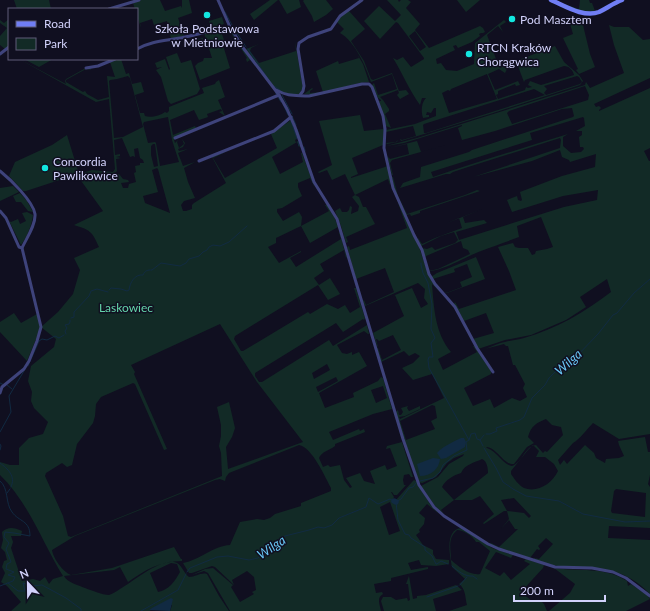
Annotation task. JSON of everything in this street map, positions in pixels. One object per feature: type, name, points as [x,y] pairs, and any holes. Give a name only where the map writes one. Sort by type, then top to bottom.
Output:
[{"type":"street","points":[[112,8],[139,0]]},
{"type":"street","points":[[218,0],[230,27],[244,49],[279,95],[291,117],[314,182],[334,213],[340,227],[403,439],[419,485],[426,496],[434,507],[444,516],[493,547],[555,567],[592,568],[613,572],[626,578],[650,596]]},
{"type":"street","points":[[300,95],[304,86],[298,49],[299,43],[308,37],[331,29],[337,19],[362,0]]},
{"type":"street","points":[[551,0],[586,14],[598,12],[616,1],[622,0]]},
{"type":"street","points":[[138,48],[149,43],[186,37],[208,30],[230,27]]},
{"type":"street","points":[[0,54],[8,48]]},
{"type":"street","points":[[86,68],[98,66],[113,60]]},
{"type":"street","points":[[275,90],[288,96],[309,96],[365,84],[369,84],[372,87],[383,116],[385,129],[384,148],[393,188],[422,250],[429,274],[435,284],[450,299],[477,348],[493,372]]},
{"type":"street","points":[[175,138],[279,95]]},
{"type":"street","points":[[199,162],[274,131],[291,117]]},
{"type":"street","points":[[0,171],[19,189],[33,208],[35,214],[34,222],[22,248]]},
{"type":"street","points":[[0,211],[6,218],[19,247],[22,248],[41,327],[29,361],[24,369],[3,387],[0,393]]},
{"type":"green space","points":[[14,0],[49,0],[51,8],[17,8]]},
{"type":"green space","points":[[141,0],[160,0],[165,11],[181,6],[182,8],[182,0],[189,0],[192,13],[178,18],[184,36],[171,39],[167,21],[154,25],[152,19],[140,23],[141,28],[138,19],[138,8],[135,8],[133,3]]},
{"type":"green space","points":[[270,0],[278,0],[254,20],[250,14]]},
{"type":"green space","points":[[279,0],[299,0],[301,7],[287,14]]},
{"type":"green space","points":[[326,0],[333,9],[314,22],[303,1]]},
{"type":"green space","points":[[363,0],[349,11],[365,29],[351,41],[364,61],[371,79],[373,80],[392,73],[399,91],[406,90],[409,94],[400,99],[397,95],[399,93],[398,90],[380,97],[389,109],[389,111],[385,114],[391,128],[386,126],[379,101],[381,100],[378,98],[372,85],[374,83],[378,95],[397,89],[392,74],[371,82],[359,55],[350,42],[340,33],[344,29],[337,22],[341,16]]},
{"type":"green space","points":[[387,0],[398,0],[399,2],[401,0],[408,0],[411,2],[406,8],[420,24],[415,30],[429,48],[480,26],[483,28],[485,32],[479,34],[480,36],[472,42],[458,48],[456,45],[453,46],[455,50],[436,59],[437,64],[441,63],[446,70],[457,71],[474,64],[475,43],[504,20],[506,22],[500,26],[503,32],[498,26],[487,35],[499,67],[501,68],[502,66],[507,69],[505,73],[499,69],[488,74],[495,90],[518,81],[520,85],[516,86],[515,84],[498,91],[498,94],[496,95],[498,99],[525,90],[526,87],[532,87],[528,85],[530,81],[541,85],[574,75],[573,71],[564,66],[525,80],[524,82],[516,61],[555,46],[564,62],[579,75],[583,81],[580,85],[401,141],[400,139],[402,140],[416,136],[413,126],[386,132],[386,130],[415,124],[436,116],[436,108],[434,108],[431,113],[427,112],[426,115],[429,115],[429,117],[423,118],[422,108],[423,102],[426,98],[422,98],[420,105],[393,58],[397,60],[403,57],[411,67],[424,59],[398,23],[396,22],[380,39],[364,21],[379,6],[395,21],[401,15]],"holes":[[[415,31],[426,47],[420,51],[409,36]],[[487,74],[497,99],[449,113],[442,93],[448,90],[450,91],[451,89]],[[577,76],[582,82],[580,84],[546,95],[544,93],[547,89],[544,86]],[[534,89],[545,95],[426,133],[424,133],[424,124]]]},
{"type":"green space","points":[[457,0],[480,0],[466,12]]},
{"type":"green space","points":[[580,0],[589,0],[595,11],[581,11],[564,4],[579,9]]},
{"type":"green space","points":[[222,17],[224,24],[211,28],[227,26],[209,29],[206,21],[210,28],[209,21]]},
{"type":"green space","points":[[0,20],[4,23],[8,20],[8,47],[5,49],[0,45],[0,36],[7,28],[0,23]]},
{"type":"green space","points":[[582,21],[590,54],[595,67],[579,74],[563,38],[573,34],[570,24]]},
{"type":"green space","points":[[609,25],[614,27],[629,27],[643,40],[650,39],[650,78],[594,104],[596,107],[599,106],[601,108],[599,111],[650,88],[650,148],[644,151],[650,161],[650,434],[619,439],[593,423],[558,460],[560,465],[564,460],[567,464],[585,445],[594,453],[596,458],[605,463],[606,459],[624,456],[618,441],[645,437],[648,452],[650,452],[650,475],[648,484],[650,487],[650,528],[609,526],[608,538],[650,540],[650,594],[629,577],[618,573],[596,568],[555,566],[534,559],[539,559],[553,544],[546,538],[538,546],[540,549],[537,549],[530,558],[490,544],[491,543],[499,547],[518,529],[515,529],[509,520],[501,529],[509,519],[507,511],[504,511],[484,524],[483,523],[494,514],[480,496],[472,500],[454,500],[441,510],[444,514],[434,505],[421,486],[438,477],[449,464],[464,454],[447,463],[436,477],[422,483],[419,482],[396,412],[398,410],[399,415],[401,415],[403,412],[401,408],[408,406],[407,408],[409,411],[420,406],[420,409],[405,416],[399,417],[400,419],[444,398],[432,374],[413,380],[402,368],[413,363],[420,356],[415,353],[409,356],[404,351],[381,362],[377,348],[382,360],[401,350],[393,335],[379,341],[376,339],[378,347],[373,333],[404,316],[395,295],[412,288],[421,308],[428,304],[424,298],[425,289],[418,283],[365,306],[364,300],[366,305],[394,292],[385,268],[356,279],[347,247],[349,246],[350,250],[407,228],[397,200],[419,247],[429,276],[444,296],[432,284],[438,329],[451,352],[438,359],[443,370],[477,352],[474,346],[491,371],[491,374],[464,388],[473,406],[490,399],[494,408],[512,398],[520,401],[527,397],[523,388],[525,384],[515,365],[513,365],[508,346],[504,344],[485,349],[500,343],[522,339],[547,330],[580,313],[611,292],[607,279],[580,297],[586,307],[566,320],[531,335],[505,340],[478,349],[473,339],[494,333],[486,313],[464,321],[454,304],[455,302],[459,309],[516,290],[498,247],[513,243],[515,247],[528,248],[532,255],[535,254],[536,251],[553,247],[541,217],[517,226],[519,237],[481,251],[441,269],[429,271],[438,269],[470,254],[468,250],[463,248],[461,241],[426,256],[425,258],[422,248],[427,249],[432,247],[435,250],[455,243],[458,240],[454,232],[441,236],[421,246],[417,240],[418,238],[422,244],[435,238],[462,228],[459,218],[482,209],[463,217],[465,223],[484,220],[487,223],[456,232],[459,240],[564,207],[597,200],[598,190],[563,196],[512,212],[507,200],[517,196],[518,200],[521,201],[520,192],[562,176],[595,167],[596,154],[570,162],[562,157],[560,150],[532,161],[473,177],[560,148],[560,138],[450,174],[400,188],[403,183],[420,177],[421,167],[573,117],[572,108],[562,109],[462,140],[458,128],[462,125],[404,143],[386,146],[417,138],[585,85],[586,82],[590,88],[624,73]],"holes":[[[585,86],[589,95],[588,100],[512,124],[507,113],[509,111]],[[583,117],[585,126],[576,131],[582,131],[582,135],[579,137],[580,147],[583,147],[584,149],[581,152],[571,153],[563,146],[563,137],[568,134],[433,177],[431,172],[532,140],[530,133]],[[432,405],[435,406],[437,418],[431,421],[435,429],[406,440],[400,421]],[[546,419],[552,425],[561,427],[563,435],[547,452],[545,451],[543,453],[536,445],[534,446],[539,451],[536,457],[545,457],[554,464],[558,471],[552,480],[544,486],[534,489],[524,488],[511,474],[511,471],[529,449],[519,461],[512,466],[505,463],[494,452],[486,447],[494,450],[510,464],[514,464],[527,447],[534,443],[528,437],[534,425]],[[482,459],[485,461],[488,473],[454,500],[442,487],[445,482],[461,473],[467,466]],[[616,489],[646,493],[645,517],[612,513],[614,491]],[[514,498],[531,516],[529,518],[524,513],[507,511],[501,500]]]},
{"type":"green space","points":[[218,29],[230,30],[257,70],[250,60],[247,62],[247,58],[229,30],[221,31],[224,40],[222,42],[230,68],[200,80],[195,66],[203,61],[204,58],[212,58],[204,33]]},
{"type":"green space","points":[[295,41],[303,88],[299,94],[289,94],[282,92],[273,86],[246,49],[259,44],[251,48],[250,51],[259,63],[296,51]]},
{"type":"green space","points":[[177,53],[181,63],[191,60],[200,89],[197,94],[171,104],[168,101],[161,77],[156,70],[162,67],[157,68],[155,63],[165,59],[169,70],[166,57]]},
{"type":"green space","points":[[357,54],[363,64],[369,82],[320,94],[304,94],[312,88],[313,89],[310,93],[323,92],[316,71],[338,61],[339,64],[359,58]]},
{"type":"green space","name":"Laskowiec","points":[[21,60],[66,84],[65,81],[66,79],[84,69],[90,68],[91,70],[86,69],[66,80],[66,82],[83,92],[85,91],[87,94],[98,100],[109,97],[107,76],[115,77],[110,62],[121,60],[126,74],[129,73],[132,84],[141,82],[144,92],[135,95],[140,113],[144,113],[147,117],[158,116],[165,112],[167,113],[169,111],[169,107],[204,93],[202,88],[215,84],[219,80],[225,97],[218,100],[225,116],[219,112],[222,111],[221,109],[207,114],[208,117],[199,120],[194,110],[170,120],[173,135],[195,126],[196,128],[174,140],[175,143],[178,140],[177,142],[179,148],[184,144],[182,139],[185,143],[183,147],[178,149],[179,151],[188,149],[178,153],[183,166],[195,162],[184,168],[195,198],[184,201],[181,205],[183,211],[192,209],[192,205],[194,203],[226,183],[212,157],[228,151],[213,158],[225,178],[277,148],[271,134],[291,120],[297,137],[295,141],[298,141],[300,146],[299,147],[297,142],[272,157],[280,174],[303,162],[302,153],[315,188],[310,178],[298,183],[302,196],[282,208],[277,209],[277,212],[283,221],[299,212],[302,217],[301,226],[276,238],[276,243],[268,247],[279,263],[301,251],[290,258],[296,267],[341,239],[340,232],[347,257],[346,258],[344,250],[320,264],[324,271],[314,278],[319,285],[330,278],[340,294],[328,300],[318,285],[235,336],[234,339],[241,351],[243,351],[308,312],[310,314],[327,304],[338,309],[345,305],[350,313],[360,307],[354,288],[356,288],[365,318],[364,320],[363,319],[343,332],[336,323],[255,373],[255,376],[259,382],[262,382],[329,340],[333,346],[367,325],[369,334],[364,331],[337,345],[342,353],[347,354],[352,352],[352,355],[359,352],[367,366],[319,393],[325,408],[354,397],[353,393],[378,381],[381,377],[383,378],[392,409],[373,414],[329,432],[333,440],[359,429],[360,431],[364,429],[365,432],[335,444],[335,446],[319,458],[323,467],[328,465],[330,467],[340,465],[344,480],[350,488],[352,487],[346,478],[360,473],[364,481],[375,484],[370,471],[385,465],[387,470],[397,466],[390,448],[386,449],[387,446],[402,442],[413,477],[409,474],[404,475],[404,485],[406,485],[397,495],[394,495],[391,492],[394,497],[393,499],[396,500],[414,480],[416,481],[430,504],[439,514],[427,504],[419,513],[425,518],[424,524],[419,530],[420,532],[416,535],[423,545],[433,550],[433,554],[436,559],[449,560],[449,564],[436,566],[421,565],[419,560],[408,563],[411,570],[428,567],[428,569],[391,578],[391,581],[374,584],[376,593],[382,592],[383,594],[379,600],[381,611],[230,611],[208,573],[204,571],[192,575],[205,569],[213,568],[233,585],[231,587],[240,602],[254,594],[252,592],[256,590],[254,577],[247,571],[232,580],[234,585],[215,567],[212,566],[189,573],[183,563],[218,548],[230,545],[240,522],[270,518],[275,514],[301,506],[301,503],[331,491],[331,488],[318,463],[309,451],[299,445],[229,473],[225,481],[220,479],[215,480],[75,536],[52,550],[54,557],[59,564],[71,575],[112,568],[174,547],[182,561],[169,562],[179,564],[189,577],[207,574],[229,611],[170,611],[172,605],[151,609],[150,611],[11,611],[21,602],[7,586],[1,582],[5,573],[2,567],[4,561],[7,560],[5,552],[1,548],[3,540],[2,532],[12,528],[22,531],[21,536],[11,536],[13,542],[11,548],[22,581],[33,579],[40,581],[45,577],[49,584],[53,579],[63,576],[27,510],[0,475],[0,462],[10,465],[19,465],[19,448],[29,438],[43,434],[48,422],[34,408],[31,401],[32,392],[28,381],[31,366],[54,347],[56,339],[41,327],[58,312],[73,294],[80,270],[74,258],[99,247],[90,232],[84,228],[74,225],[103,211],[79,178],[78,174],[26,191],[23,191],[9,176],[15,162],[52,145],[67,135],[79,174],[92,170],[113,172],[115,169],[109,99],[96,102]],"holes":[[[128,76],[130,78],[143,127],[123,137],[114,138],[109,81]],[[168,117],[172,140],[179,162],[160,166],[156,143],[148,143],[143,124],[144,122]],[[122,138],[130,157],[135,157],[134,149],[138,148],[140,158],[143,160],[144,163],[140,163],[140,165],[135,166],[136,172],[134,173],[136,182],[129,184],[128,188],[123,188],[121,183],[129,182],[128,180],[123,179],[119,174],[114,174],[117,171],[116,159],[121,158],[116,157],[120,156],[120,154],[115,155],[114,140]],[[155,144],[158,166],[154,167],[151,155],[151,146]],[[157,168],[170,213],[145,203],[143,196],[158,192],[152,170]],[[220,324],[257,382],[303,442],[228,469],[226,447],[235,428],[229,402],[217,407],[221,425],[219,446],[221,453],[222,476],[71,537],[68,536],[63,516],[45,476],[46,473],[62,463],[67,467],[72,465],[77,444],[93,423],[96,404],[101,397],[133,383],[135,384],[164,450],[167,449],[134,374],[135,372],[131,365]],[[327,364],[330,370],[314,379],[312,373]],[[336,377],[338,381],[318,392],[316,387]],[[383,386],[387,398],[376,403],[371,390]],[[390,502],[400,531],[389,535],[380,507]],[[166,563],[153,568],[109,595],[73,584],[64,576],[114,570],[120,567],[128,582],[147,570],[160,564]],[[171,563],[177,564],[180,572],[171,585],[158,592],[150,573]]]},
{"type":"green space","points":[[26,60],[51,60],[39,67]]},
{"type":"green space","points":[[360,115],[364,131],[383,129],[383,122],[384,129],[383,145],[352,158],[358,174],[351,178],[388,166],[391,183],[390,185],[388,179],[355,195],[345,174],[332,180],[327,170],[318,172],[332,165],[319,121]]},
{"type":"green space","points":[[417,141],[421,152],[392,160],[390,163],[392,175],[387,156],[390,159],[409,154],[407,144],[389,148]]},
{"type":"green space","points":[[392,177],[398,196],[407,214],[477,190],[480,191],[420,211],[420,213],[411,216],[410,214],[406,215],[394,189]]},
{"type":"green space","points":[[13,186],[19,192],[0,201],[0,188]]},
{"type":"green space","points":[[20,193],[27,201],[33,212],[28,211],[21,202],[16,202],[13,196]]},
{"type":"green space","points":[[355,195],[359,197],[363,207],[366,207],[375,224],[346,237],[348,242],[346,243],[335,211],[340,208],[342,212],[347,212],[350,206],[352,207],[351,214],[358,211],[359,206],[352,197]]},
{"type":"green space","points":[[325,205],[327,205],[334,216],[338,227],[310,243],[301,226],[329,211]]},
{"type":"green space","points":[[27,212],[33,215],[29,231],[21,245],[9,221],[11,222],[18,219],[20,224],[26,221],[22,213]]},
{"type":"green space","points":[[476,257],[485,279],[446,293],[462,287],[460,282],[472,277],[467,264],[454,269],[455,272],[433,279],[431,277],[437,273]]},
{"type":"green space","points":[[14,313],[21,323],[37,314],[41,327],[27,361],[0,332],[0,322]]},
{"type":"green space","points":[[462,528],[492,548],[513,555],[511,558],[496,552],[485,568],[500,576],[504,572],[511,580],[530,564],[524,561],[526,559],[544,565],[521,592],[533,602],[541,601],[547,611],[449,611],[467,605],[464,591],[459,584],[465,579],[452,567],[450,556],[450,550],[450,544],[450,538],[456,530]],"holes":[[[457,530],[468,534],[476,542],[479,542],[490,551],[480,574],[472,574],[451,560],[451,540]]]},
{"type":"green space","points":[[554,568],[591,570],[609,573],[627,581],[628,586],[631,584],[647,595],[650,599],[626,611],[549,611],[570,593],[575,584]]},
{"type":"green space","points":[[409,576],[413,599],[417,598],[417,596],[426,595],[456,585],[462,590],[433,599],[436,611],[384,611],[381,601],[383,597],[391,597],[396,600],[407,598],[408,601],[410,600],[408,584],[406,584]]},
{"type":"water","points":[[464,438],[466,442],[465,447],[446,458],[441,459],[437,453],[445,446]]},
{"type":"water","points":[[433,458],[440,459],[436,469],[428,475],[420,476],[417,464]]},
{"type":"water","points":[[171,598],[173,599],[170,611],[149,610],[152,608]]},
{"type":"waterway","points":[[225,12],[232,25]]},
{"type":"waterway","points":[[237,33],[246,47]]},
{"type":"waterway","points":[[248,49],[269,80]]},
{"type":"waterway","points":[[274,86],[280,90]]},
{"type":"waterway","points":[[282,95],[292,114]]},
{"type":"waterway","points":[[278,97],[281,102]]},
{"type":"waterway","points":[[283,104],[288,115]]},
{"type":"waterway","points":[[292,116],[296,125]]},
{"type":"waterway","points":[[291,121],[297,139]]},
{"type":"waterway","points":[[297,129],[302,143]]},
{"type":"waterway","points":[[298,142],[299,146]]},
{"type":"waterway","points":[[304,147],[305,151]]},
{"type":"waterway","points":[[109,290],[111,288],[127,291],[129,290],[130,284],[135,277],[143,275],[145,272],[152,270],[161,263],[180,266],[186,263],[189,259],[199,256],[213,245],[220,246],[229,242],[247,226]]},
{"type":"waterway","points":[[421,263],[423,273],[428,283],[432,304],[431,329],[435,338],[431,343],[433,357],[429,357],[429,368],[469,440]]},
{"type":"waterway","name":"Wilga","points":[[486,434],[497,431],[496,428],[520,420],[524,417],[532,398],[545,385],[549,378],[557,370],[574,359],[598,334],[613,315],[617,313],[634,293],[650,279]]},
{"type":"waterway","points":[[71,318],[74,317],[74,312],[89,296],[91,291],[97,289],[108,292]]},
{"type":"waterway","points":[[66,334],[65,331],[67,328],[65,325],[69,324],[70,320]]},
{"type":"waterway","points":[[28,366],[39,341],[42,339],[47,340],[55,336],[59,338],[64,335]]},
{"type":"waterway","points":[[0,432],[11,412],[9,396],[24,371]]},
{"type":"waterway","points":[[0,383],[4,385]]},
{"type":"waterway","points":[[7,385],[12,389]]},
{"type":"waterway","name":"Wilga","points":[[420,481],[433,478],[440,472],[443,465],[454,456],[467,450],[466,442],[469,440],[471,434],[475,433],[477,439],[480,440],[483,446]]},
{"type":"waterway","name":"Wilga","points":[[480,440],[484,435]]},
{"type":"waterway","points":[[0,444],[0,450]]},
{"type":"waterway","points":[[484,448],[503,482],[526,496],[559,501],[583,514],[625,522],[650,521]]},
{"type":"waterway","points":[[0,463],[12,476],[13,479],[11,487]]},
{"type":"waterway","points":[[0,481],[5,488],[8,504],[12,512],[26,524],[30,531],[30,536],[5,532],[4,537],[9,543],[6,549],[11,562],[7,564],[6,569],[14,572],[8,575],[15,577],[13,581],[0,586]]},
{"type":"waterway","points":[[416,483],[413,487],[409,488],[401,499],[396,502],[398,520],[405,534],[409,535],[425,547],[425,550],[432,556],[436,564],[441,561],[448,564]]},
{"type":"waterway","points":[[7,493],[10,489]]},
{"type":"waterway","name":"Wilga","points":[[187,572],[190,568],[217,557],[228,556],[249,560],[258,558],[272,547],[275,542],[285,536],[318,527],[324,528],[332,525],[339,518],[366,507],[369,498],[378,504],[390,499],[392,500]]},
{"type":"waterway","points":[[452,566],[467,576],[473,576],[477,579]]},
{"type":"waterway","name":"Wilga","points":[[141,611],[178,590],[186,574]]},
{"type":"waterway","points":[[460,585],[467,577]]},
{"type":"waterway","points":[[8,583],[18,591],[25,591],[23,583],[33,586],[42,585],[66,598],[81,609],[81,611]]},
{"type":"waterway","points":[[427,597],[458,586]]},
{"type":"place","name":"Szkoła Podstawowa w Mietniowie","points":[[207,15]]},
{"type":"place","name":"Pod Masztem","points":[[512,19]]},
{"type":"place","name":"RTCN Kraków Chorągwica","points":[[469,54]]},
{"type":"place","name":"Concordia Pawlikowice","points":[[45,168]]}]
